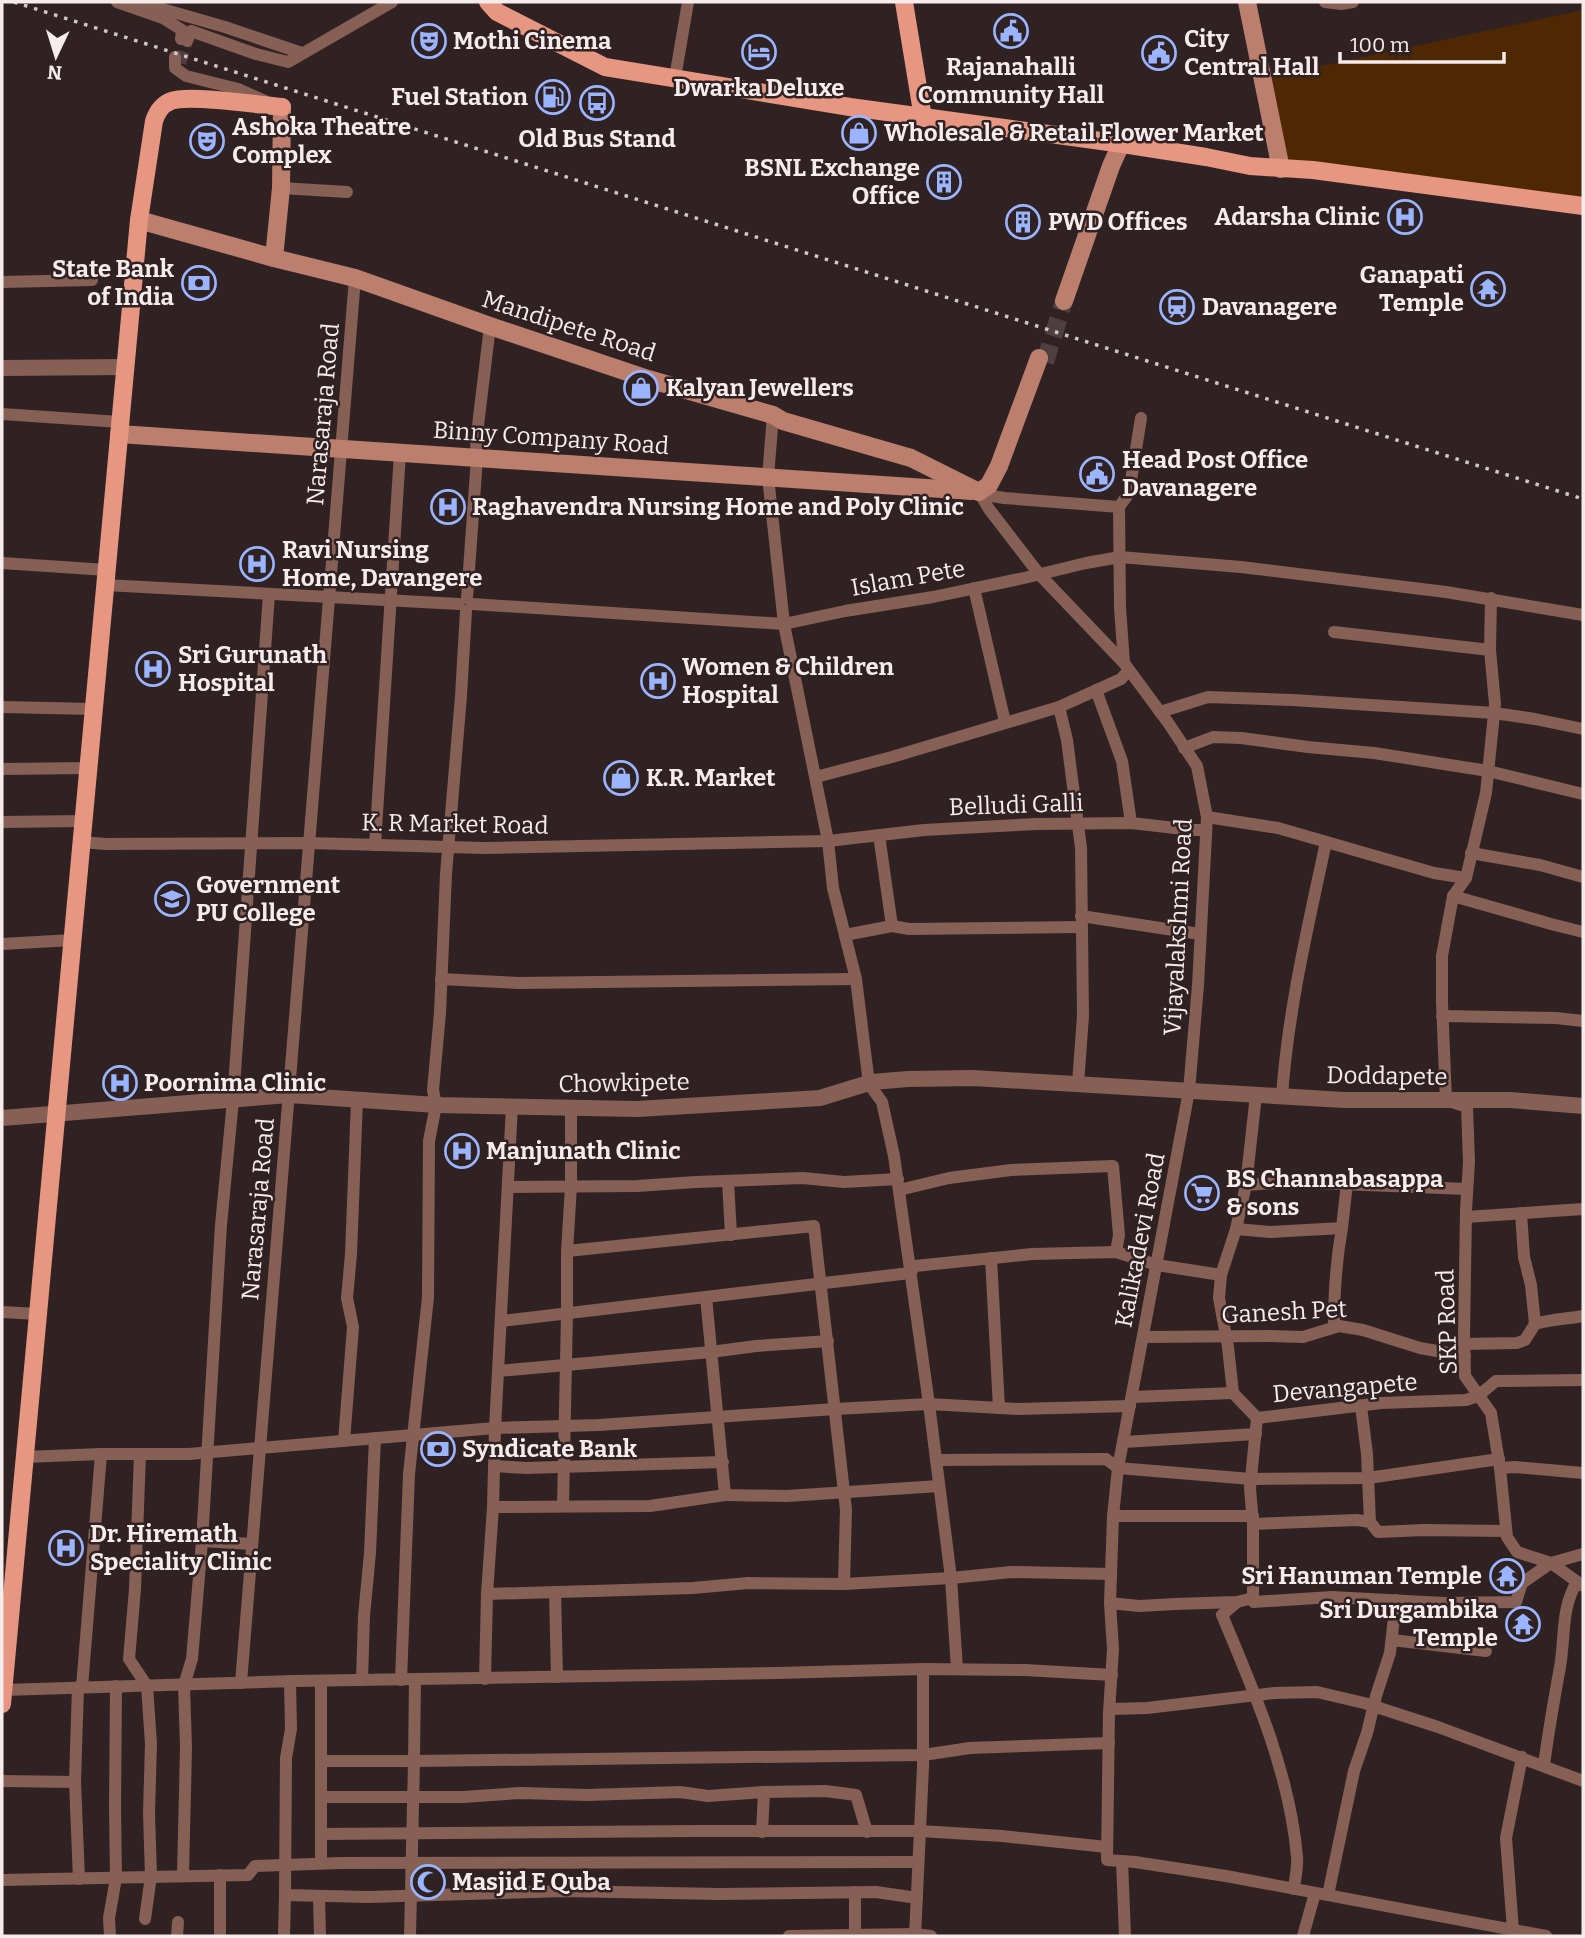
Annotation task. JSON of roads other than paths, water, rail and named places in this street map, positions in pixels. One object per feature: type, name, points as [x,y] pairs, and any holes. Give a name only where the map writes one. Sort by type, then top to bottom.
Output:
[{"type":"main road","points":[[488,2],[497,12],[605,67],[923,118],[1206,157],[1250,166],[1326,172],[1583,206]]},
{"type":"main road","points":[[904,2],[923,118]]},
{"type":"main road","points":[[1247,2],[1281,169]]},
{"type":"main road","points":[[2,1697],[5,1640],[25,1457],[139,220],[153,121],[161,107],[176,99],[196,99],[280,107],[281,188],[274,258]]},
{"type":"main road","points":[[1062,299],[1106,165],[1119,144]]},
{"type":"main road","name":"Mandipete Road","points":[[139,220],[355,278],[648,379],[911,458],[982,493]]},
{"type":"main road","points":[[982,493],[999,466],[1042,360]]},
{"type":"main road","name":"Binny Company Road","points":[[120,428],[341,449],[982,493]]},
{"type":"street","points":[[117,2],[174,23],[183,30],[184,40],[191,31],[256,54],[288,62],[392,2]]},
{"type":"street","points":[[138,2],[302,53]]},
{"type":"street","points":[[675,78],[688,2]]},
{"type":"street","points":[[1325,2],[1353,2]]},
{"type":"street","points":[[178,60],[175,68],[186,76],[238,89],[280,107]]},
{"type":"street","points":[[281,188],[347,192]]},
{"type":"street","name":"Narasaraja Road","points":[[241,1683],[355,278]]},
{"type":"street","points":[[2,282],[92,280]]},
{"type":"street","points":[[401,1680],[409,1474],[428,1297],[429,1141],[436,1105],[433,1090],[448,847],[477,458],[476,442],[490,326]]},
{"type":"street","points":[[2,368],[125,367]]},
{"type":"street","points":[[2,414],[120,428]]},
{"type":"street","points":[[773,415],[768,477],[784,624],[828,841],[833,888],[856,979],[869,1084],[882,1102],[898,1184],[951,1578],[957,1669]]},
{"type":"street","points":[[816,777],[1059,707],[1121,679],[1126,666],[1120,608],[1119,508],[1129,493],[1141,418]]},
{"type":"street","points":[[375,845],[400,453]]},
{"type":"street","points":[[982,493],[1119,508]]},
{"type":"street","name":"Vijayalakshmi Road","points":[[982,493],[989,509],[1039,574],[1126,666],[1197,766],[1206,823],[1196,1024],[1189,1091]]},
{"type":"street","name":"Islam Pete","points":[[2,563],[269,594],[784,624],[1119,557],[1241,567],[1491,598],[1583,615]]},
{"type":"street","points":[[974,588],[1006,722]]},
{"type":"street","points":[[183,1875],[186,1760],[184,1685],[192,1660],[202,1541],[221,1225],[233,1100],[269,594]]},
{"type":"street","points":[[1446,1100],[1442,956],[1453,896],[1466,878],[1486,793],[1494,713],[1490,650],[1491,598]]},
{"type":"street","points":[[1334,632],[1490,650]]},
{"type":"street","points":[[1096,690],[1122,761],[1131,823]]},
{"type":"street","points":[[1160,712],[1208,697],[1293,700],[1494,713],[1583,729]]},
{"type":"street","points":[[2,707],[94,709]]},
{"type":"street","points":[[1059,707],[1081,848],[1083,1016],[1078,1084]]},
{"type":"street","points":[[1184,748],[1213,737],[1374,753],[1488,771],[1583,794]]},
{"type":"street","points":[[2,769],[88,768]]},
{"type":"street","points":[[2,822],[83,821]]},
{"type":"street","name":"Belludi Galli","points":[[828,841],[924,830],[1036,824],[1131,823],[1193,830],[1206,823],[1279,828],[1434,873],[1466,878]]},
{"type":"street","points":[[878,835],[892,926]]},
{"type":"street","name":"K. R Market Road","points":[[81,842],[309,843],[484,848],[828,841]]},
{"type":"street","points":[[1282,1096],[1293,1006],[1326,842]]},
{"type":"street","points":[[1471,853],[1540,865],[1583,877]]},
{"type":"street","points":[[1453,896],[1583,932]]},
{"type":"street","points":[[845,934],[892,926],[909,929],[1081,921],[1200,934]]},
{"type":"street","points":[[2,944],[72,940]]},
{"type":"street","points":[[441,979],[519,983],[856,979]]},
{"type":"street","points":[[1442,1016],[1583,1021]]},
{"type":"street","name":"Chowkipete","points":[[2,1118],[289,1095],[436,1105],[637,1109],[820,1098],[872,1082],[908,1079],[960,1078],[1189,1091]]},
{"type":"street","name":"Doddapete","points":[[1189,1091],[1344,1100],[1510,1100],[1583,1107]]},
{"type":"street","name":"Kalikadevi Road","points":[[1107,1847],[1113,1649],[1110,1604],[1113,1516],[1118,1468],[1189,1091]]},
{"type":"street","points":[[1256,1095],[1245,1185],[1236,1229],[1221,1275],[1219,1298],[1233,1393],[1257,1418],[1250,1488],[1254,1602],[1332,1597],[1444,1603],[1516,1602],[1522,1583],[1551,1563],[1583,1554]]},
{"type":"street","points":[[344,1441],[353,1327],[347,1298],[357,1100]]},
{"type":"street","name":"SKP Road","points":[[1446,1100],[1467,1107],[1469,1162],[1465,1376],[1491,1413],[1500,1464],[1506,1531]]},
{"type":"street","points":[[485,1679],[512,1107]]},
{"type":"street","points":[[563,1506],[571,1108]]},
{"type":"street","points":[[509,1187],[637,1186],[803,1178],[898,1184],[1011,1170],[1113,1166],[1119,1235],[1116,1252]]},
{"type":"street","points":[[728,1181],[731,1235]]},
{"type":"street","points":[[1245,1185],[1290,1182],[1347,1183],[1467,1189]]},
{"type":"street","points":[[1334,1327],[1334,1284],[1347,1183]]},
{"type":"street","points":[[1466,1217],[1583,1209]]},
{"type":"street","points":[[1521,1213],[1524,1256],[1531,1285],[1535,1324],[1550,1319],[1583,1316]]},
{"type":"street","points":[[567,1251],[814,1226],[846,1510],[844,1584]]},
{"type":"street","points":[[1236,1229],[1270,1232],[1342,1228]]},
{"type":"street","points":[[500,1321],[910,1273],[915,1266],[990,1258],[1116,1252],[1157,1265],[1221,1275]]},
{"type":"street","points":[[990,1258],[999,1408]]},
{"type":"street","points":[[706,1297],[725,1495]]},
{"type":"street","points":[[2,1311],[38,1314]]},
{"type":"street","name":"Ganesh Pet","points":[[1143,1337],[1303,1337],[1339,1326],[1420,1348],[1464,1350],[1517,1343],[1525,1339],[1535,1324]]},
{"type":"street","points":[[498,1371],[828,1341]]},
{"type":"street","name":"Devangapete","points":[[1257,1418],[1381,1403],[1466,1400],[1478,1396],[1496,1381],[1583,1380]]},
{"type":"street","points":[[25,1457],[208,1453],[495,1428],[929,1404],[1019,1409],[1233,1393]]},
{"type":"street","points":[[1361,1406],[1370,1522],[1378,1532],[1506,1531],[1517,1552],[1551,1563],[1580,1584],[1567,1602],[1544,1766]]},
{"type":"street","points":[[1124,1442],[1256,1434]]},
{"type":"street","points":[[362,1681],[375,1438]]},
{"type":"street","points":[[79,1880],[75,1782],[80,1687],[101,1454]]},
{"type":"street","points":[[140,1454],[135,1589],[128,1659],[147,1686],[151,1744],[151,1875],[145,1919]]},
{"type":"street","points":[[936,1460],[1106,1459],[1118,1468],[1251,1479],[1368,1478],[1500,1464],[1515,1468],[1583,1473]]},
{"type":"street","points":[[494,1466],[563,1467],[723,1462]]},
{"type":"street","points":[[493,1507],[650,1506],[725,1495],[787,1496],[939,1486]]},
{"type":"street","points":[[1113,1516],[1370,1522]]},
{"type":"street","points":[[202,1541],[252,1544]]},
{"type":"street","points":[[487,1594],[693,1588],[748,1583],[844,1584],[1011,1572],[1111,1574]]},
{"type":"street","points":[[555,1592],[557,1677]]},
{"type":"street","points":[[1110,1604],[1139,1606],[1237,1602],[1253,1598]]},
{"type":"street","points":[[1303,1936],[1321,1894],[1354,1771],[1390,1653],[1396,1600]]},
{"type":"street","points":[[1237,1602],[1222,1615],[1255,1695],[1290,1807],[1297,1859],[1294,1889]]},
{"type":"street","points":[[1392,1640],[1486,1651]]},
{"type":"street","points":[[2,1697],[80,1687],[290,1681],[923,1669],[1084,1672],[1112,1675]]},
{"type":"street","points":[[915,1935],[923,1755],[923,1669]]},
{"type":"street","points":[[410,1936],[415,1680]]},
{"type":"street","points":[[284,1936],[286,1758],[291,1729],[290,1681]]},
{"type":"street","points":[[321,1681],[321,1863]]},
{"type":"street","points":[[110,1936],[109,1918],[116,1878],[116,1686]]},
{"type":"street","points":[[1110,1709],[1147,1708],[1274,1693],[1317,1692],[1374,1706],[1583,1781]]},
{"type":"street","points":[[321,1761],[923,1755],[970,1748],[1109,1743]]},
{"type":"street","points":[[1513,1930],[1506,1838],[1522,1757]]},
{"type":"street","points":[[2,1781],[75,1782]]},
{"type":"street","points":[[321,1797],[680,1792],[708,1796],[825,1791],[856,1795],[866,1832]]},
{"type":"street","points":[[762,1832],[764,1792]]},
{"type":"street","points":[[321,1834],[920,1831],[1002,1836],[1107,1847],[1107,1860],[1226,1876],[1546,1936]]},
{"type":"street","points":[[1122,1861],[1125,1936]]},
{"type":"street","points":[[2,1880],[248,1875],[255,1866],[321,1863],[918,1862]]},
{"type":"street","points":[[220,1875],[220,1936]]},
{"type":"street","points":[[285,1895],[319,1897],[563,1891],[719,1894],[876,1892],[917,1898]]},
{"type":"street","points":[[855,1892],[855,1936]]},
{"type":"street","points":[[319,1897],[320,1936]]},
{"type":"street","points":[[177,1936],[178,1922]]},
{"type":"street","points":[[789,1936],[931,1936]]},
{"type":"tunnel","points":[[180,63],[187,41]]},
{"type":"tunnel","points":[[1045,362],[1064,301]]},
{"type":"railway","points":[[14,2],[1583,499]]},
{"type":"place","name":"Rajanahalli Community Hall","points":[[1011,31]]},
{"type":"place","name":"Mothi Cinema","points":[[429,41]]},
{"type":"place","name":"Dwarka Deluxe","points":[[759,52]]},
{"type":"place","name":"City Central Hall","points":[[1159,53]]},
{"type":"place","name":"Fuel Station","points":[[553,97]]},
{"type":"place","name":"Old Bus Stand","points":[[597,103]]},
{"type":"place","name":"Wholesale & Retail Flower Market","points":[[859,133]]},
{"type":"place","name":"Ashoka Theatre Complex","points":[[207,141]]},
{"type":"place","name":"BSNL Exchange Office","points":[[944,182]]},
{"type":"place","name":"Adarsha Clinic","points":[[1405,217]]},
{"type":"place","name":"PWD Offices","points":[[1023,222]]},
{"type":"place","name":"State Bank of India","points":[[199,283]]},
{"type":"place","name":"Ganapati Temple","points":[[1488,289]]},
{"type":"place","name":"Davanagere","points":[[1177,307]]},
{"type":"place","name":"Kalyan Jewellers","points":[[641,388]]},
{"type":"place","name":"Head Post Office Davanagere","points":[[1097,474]]},
{"type":"place","name":"Raghavendra Nursing Home and Poly Clinic","points":[[448,507]]},
{"type":"place","name":"Ravi Nursing Home, Davangere","points":[[257,564]]},
{"type":"place","name":"Sri Gurunath Hospital","points":[[153,669]]},
{"type":"place","name":"Women & Children Hospital","points":[[658,681]]},
{"type":"place","name":"K.R. Market","points":[[621,778]]},
{"type":"place","name":"Government PU College","points":[[172,899]]},
{"type":"place","name":"Poornima Clinic","points":[[120,1083]]},
{"type":"place","name":"Manjunath Clinic","points":[[462,1151]]},
{"type":"place","name":"BS Channabasappa & sons","points":[[1202,1193]]},
{"type":"place","name":"Syndicate Bank","points":[[438,1449]]},
{"type":"place","name":"Dr. Hiremath Speciality Clinic","points":[[66,1548]]},
{"type":"place","name":"Sri Hanuman Temple","points":[[1507,1576]]},
{"type":"place","name":"Sri Durgambika Temple","points":[[1523,1624]]},
{"type":"place","name":"Masjid E Quba","points":[[428,1882]]}]
